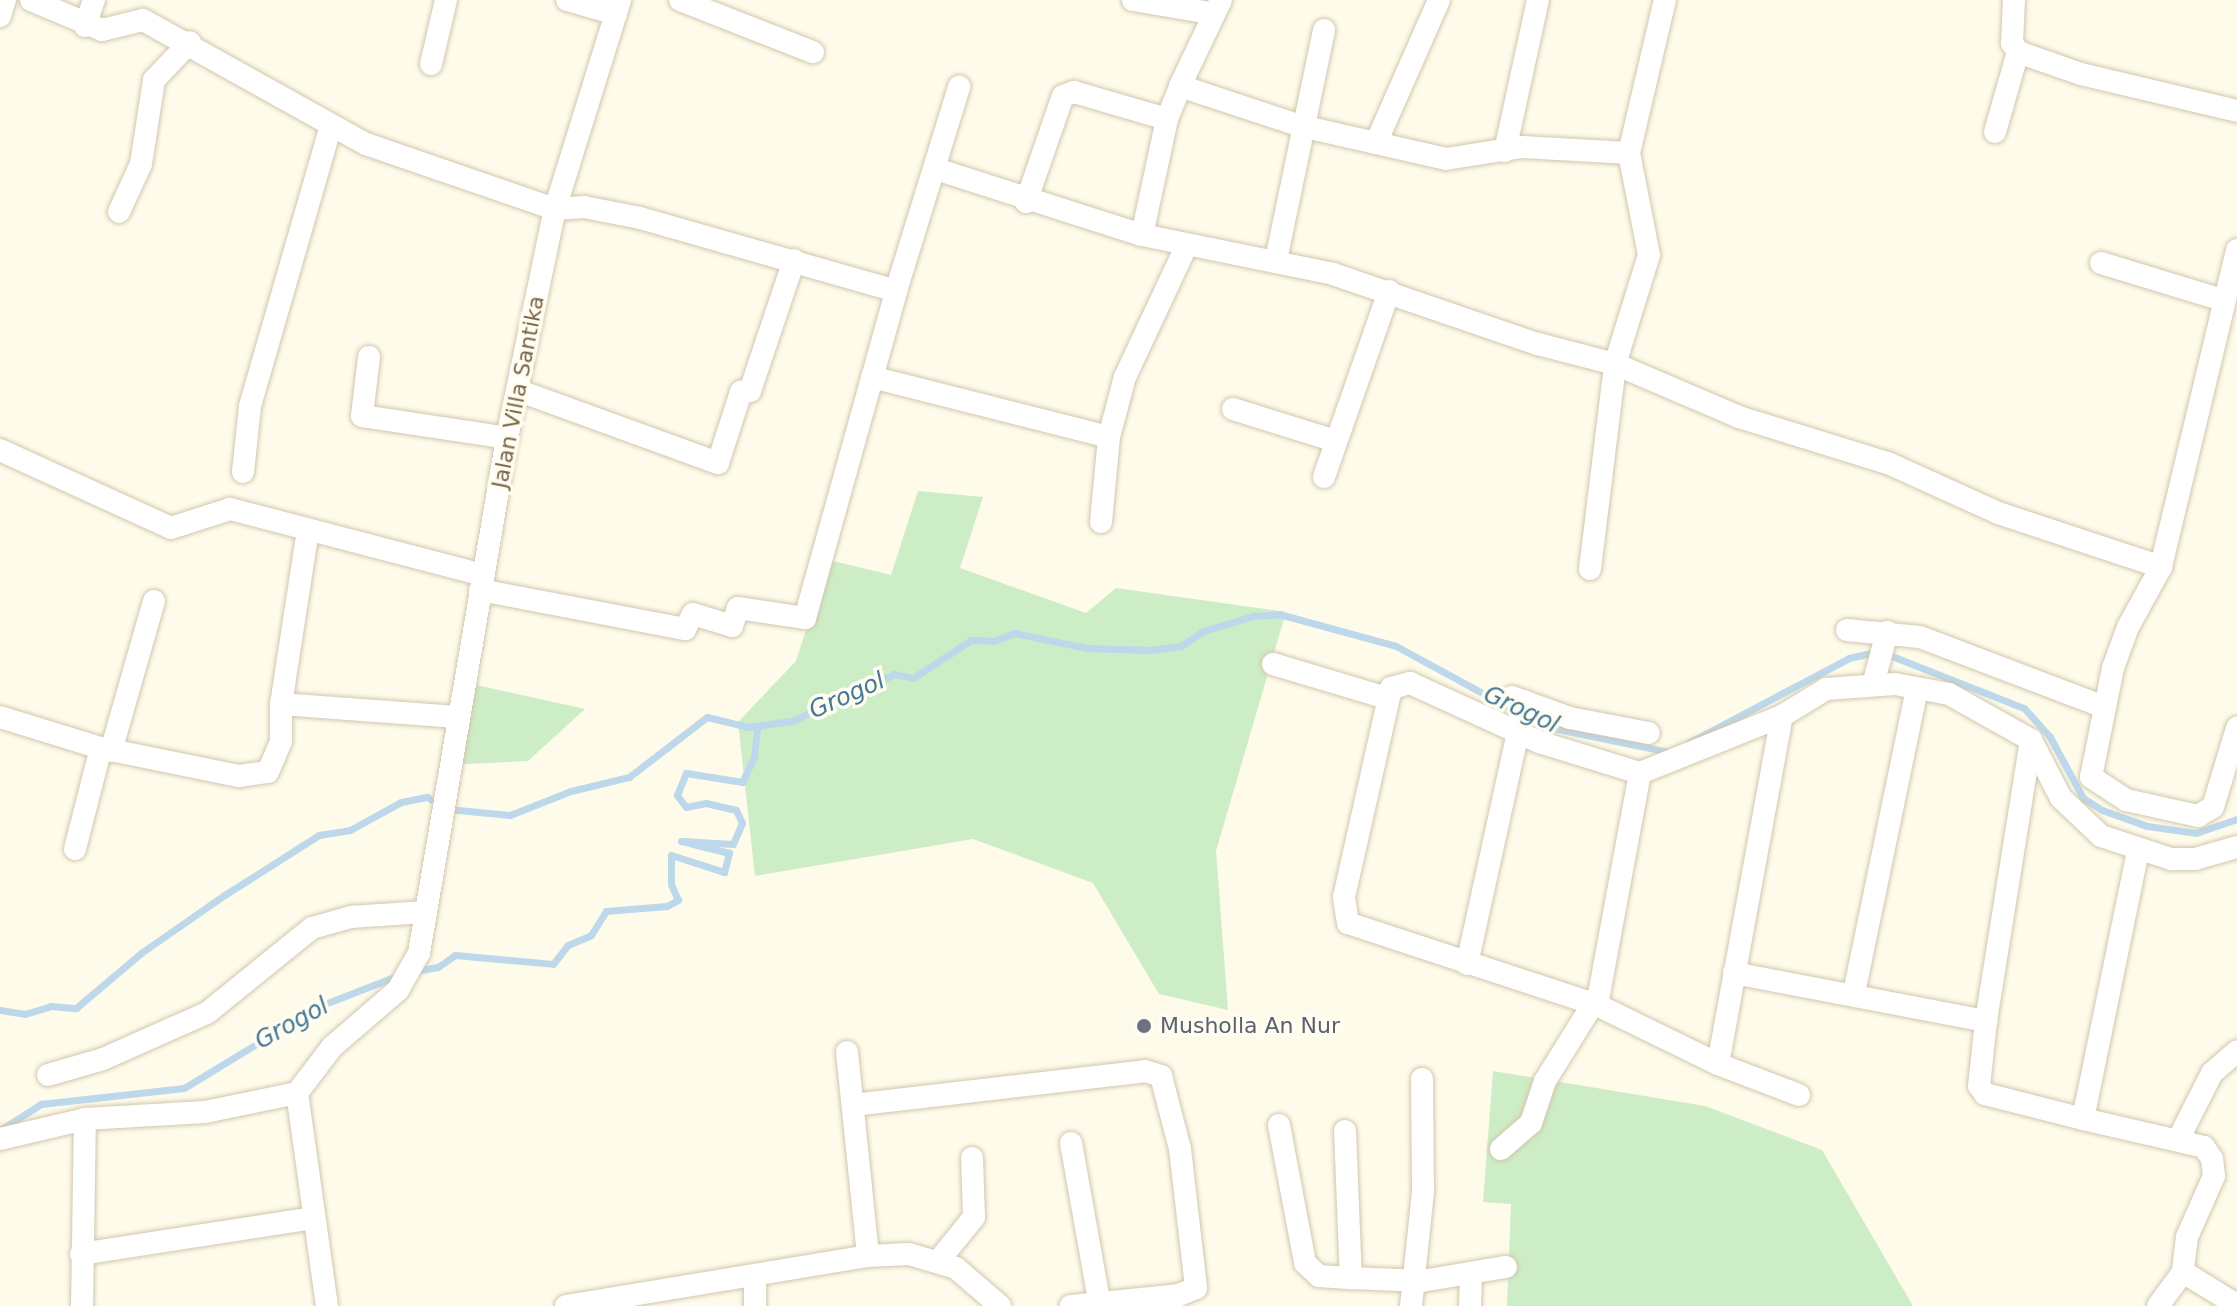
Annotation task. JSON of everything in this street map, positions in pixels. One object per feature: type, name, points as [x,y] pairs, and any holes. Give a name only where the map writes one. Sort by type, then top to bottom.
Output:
[{"type":"street","points":[[0,16],[5,0]]},
{"type":"street","points":[[31,0],[85,26],[102,30],[143,20],[190,42],[366,144],[555,209],[584,207],[640,218],[896,291]]},
{"type":"street","points":[[85,26],[94,0]]},
{"type":"street","points":[[431,64],[446,0]]},
{"type":"street","points":[[567,0],[618,7]]},
{"type":"street","points":[[680,0],[813,52]]},
{"type":"street","points":[[1133,0],[1216,6],[1167,119],[1142,235]]},
{"type":"street","points":[[1376,143],[1439,0]]},
{"type":"street","points":[[1505,151],[1538,0]]},
{"type":"street","points":[[1590,569],[1615,364],[1649,255],[1629,153],[1665,0]]},
{"type":"street","points":[[2014,0],[2012,43],[2018,52],[2081,74],[2237,111]]},
{"type":"street","name":"Jalan Villa Santika","points":[[297,1093],[332,1047],[398,990],[419,953],[444,791],[507,438],[555,209],[618,7]]},
{"type":"street","points":[[1276,260],[1301,126],[1324,30]]},
{"type":"street","points":[[119,212],[141,164],[154,80],[190,42]]},
{"type":"street","points":[[1995,132],[2018,52]]},
{"type":"street","points":[[1180,86],[1301,126],[1446,159],[1522,147],[1629,153]]},
{"type":"street","points":[[0,450],[171,528],[230,509],[482,582],[685,629],[693,614],[732,626],[738,608],[805,618],[896,291],[959,87]]},
{"type":"street","points":[[1026,202],[1063,96],[1074,92],[1167,119]]},
{"type":"street","points":[[243,472],[250,406],[331,125]]},
{"type":"street","points":[[936,169],[1026,202],[1186,247],[1276,260],[1389,291],[1538,344],[1615,364],[1739,417],[1888,463],[1998,513],[2161,567]]},
{"type":"street","points":[[1101,522],[1109,437],[1125,377],[1186,247]]},
{"type":"street","points":[[2237,250],[2222,300],[2161,567],[2128,627],[2104,707],[2091,777],[2126,800],[2198,816],[2213,807],[2237,728]]},
{"type":"street","points":[[517,390],[718,463],[741,392],[750,391],[794,260]]},
{"type":"street","points":[[2101,263],[2222,300]]},
{"type":"street","points":[[1324,477],[1389,291]]},
{"type":"street","points":[[369,357],[362,416],[507,438]]},
{"type":"street","points":[[872,377],[1109,437]]},
{"type":"street","points":[[1233,409],[1336,441]]},
{"type":"street","points":[[0,717],[106,750],[239,776],[268,772],[281,741],[281,704],[308,530]]},
{"type":"street","points":[[75,849],[154,601]]},
{"type":"street","points":[[1847,630],[1920,637],[2035,677],[2104,707]]},
{"type":"street","points":[[1874,681],[1887,632]]},
{"type":"street","points":[[1273,664],[1386,698]]},
{"type":"street","points":[[1799,1095],[1718,1064],[1595,1004],[1355,926],[1346,917],[1344,897],[1386,698],[1397,683],[1410,683],[1517,733],[1640,773],[1782,716],[1826,689],[1874,681],[1949,694],[2031,740],[2075,817],[2101,836],[2138,852],[2195,859],[2237,847]]},
{"type":"street","points":[[1854,993],[1917,689]]},
{"type":"street","points":[[1467,964],[1517,733],[1518,699],[1570,718],[1649,733]]},
{"type":"street","points":[[281,704],[457,717]]},
{"type":"street","points":[[1718,1064],[1782,716]]},
{"type":"street","points":[[2031,740],[1979,1082],[1982,1092],[2204,1147],[2214,1167],[2187,1237],[2183,1272],[2158,1306]]},
{"type":"street","points":[[1501,1149],[1531,1123],[1545,1081],[1595,1004],[1640,773]]},
{"type":"street","points":[[2083,1119],[2138,852]]},
{"type":"street","points":[[48,1075],[116,1054],[207,1013],[312,928],[341,919],[425,912]]},
{"type":"street","points":[[1734,973],[1854,993],[1986,1021]]},
{"type":"street","points":[[2178,1140],[2212,1073],[2237,1051]]},
{"type":"street","points":[[847,1052],[868,1256]]},
{"type":"street","points":[[853,1105],[1145,1071],[1161,1076],[1180,1149],[1196,1288],[1179,1295],[1099,1300],[1071,1306]]},
{"type":"street","points":[[1411,1306],[1413,1281],[1419,1263],[1423,1192],[1422,1079]]},
{"type":"street","points":[[0,1139],[85,1119],[205,1112],[297,1093],[327,1306]]},
{"type":"street","points":[[82,1306],[85,1119]]},
{"type":"street","points":[[1279,1125],[1305,1263],[1319,1276],[1413,1281],[1506,1267]]},
{"type":"street","points":[[1345,1131],[1351,1278]]},
{"type":"street","points":[[1071,1143],[1099,1300]]},
{"type":"street","points":[[940,1259],[974,1217],[972,1158]]},
{"type":"street","points":[[81,1254],[313,1218]]},
{"type":"street","points":[[566,1306],[755,1278],[868,1256],[940,1259],[1000,1306]]},
{"type":"street","points":[[2183,1272],[2237,1305]]},
{"type":"street","points":[[1470,1306],[1471,1273]]},
{"type":"street","points":[[755,1278],[755,1306]]},
{"type":"green space","points":[[918,491],[983,497],[960,568],[1086,613],[1116,588],[1286,612],[1216,851],[1228,1010],[1159,994],[1093,883],[973,839],[755,876],[738,722],[796,661],[829,560],[891,575]]},
{"type":"green space","points":[[467,683],[585,709],[528,761],[448,765]]},
{"type":"green space","points":[[1493,1071],[1705,1106],[1822,1150],[1913,1306],[1507,1306],[1511,1204],[1483,1202]]},
{"type":"waterway","name":"Grogol","points":[[0,1010],[25,1014],[51,1006],[76,1008],[141,953],[319,835],[350,830],[401,802],[427,797],[448,809],[510,815],[571,791],[629,777],[707,717],[748,727],[792,721],[894,674],[913,678],[971,640],[994,641],[1014,633],[1087,648],[1150,650],[1181,646],[1203,631],[1253,616],[1279,614],[1396,646],[1543,726],[1669,752]]},
{"type":"waterway","name":"Grogol","points":[[1688,743],[1849,658],[1879,651],[2024,708],[2050,737],[2083,798],[2102,810],[2147,826],[2196,833],[2237,819]]},
{"type":"waterway","name":"Grogol","points":[[415,971],[438,967],[455,955],[553,964],[568,945],[591,935],[606,911],[667,906],[678,900],[671,884],[671,855],[724,872],[729,853],[681,841],[733,844],[742,823],[736,810],[706,803],[686,807],[677,795],[686,773],[742,782],[754,757],[757,726]]},
{"type":"waterway","name":"Grogol","points":[[0,1130],[41,1104],[184,1088],[317,1007],[402,974]]},
{"type":"place","name":"Musholla An Nur","points":[[1144,1026]]}]
